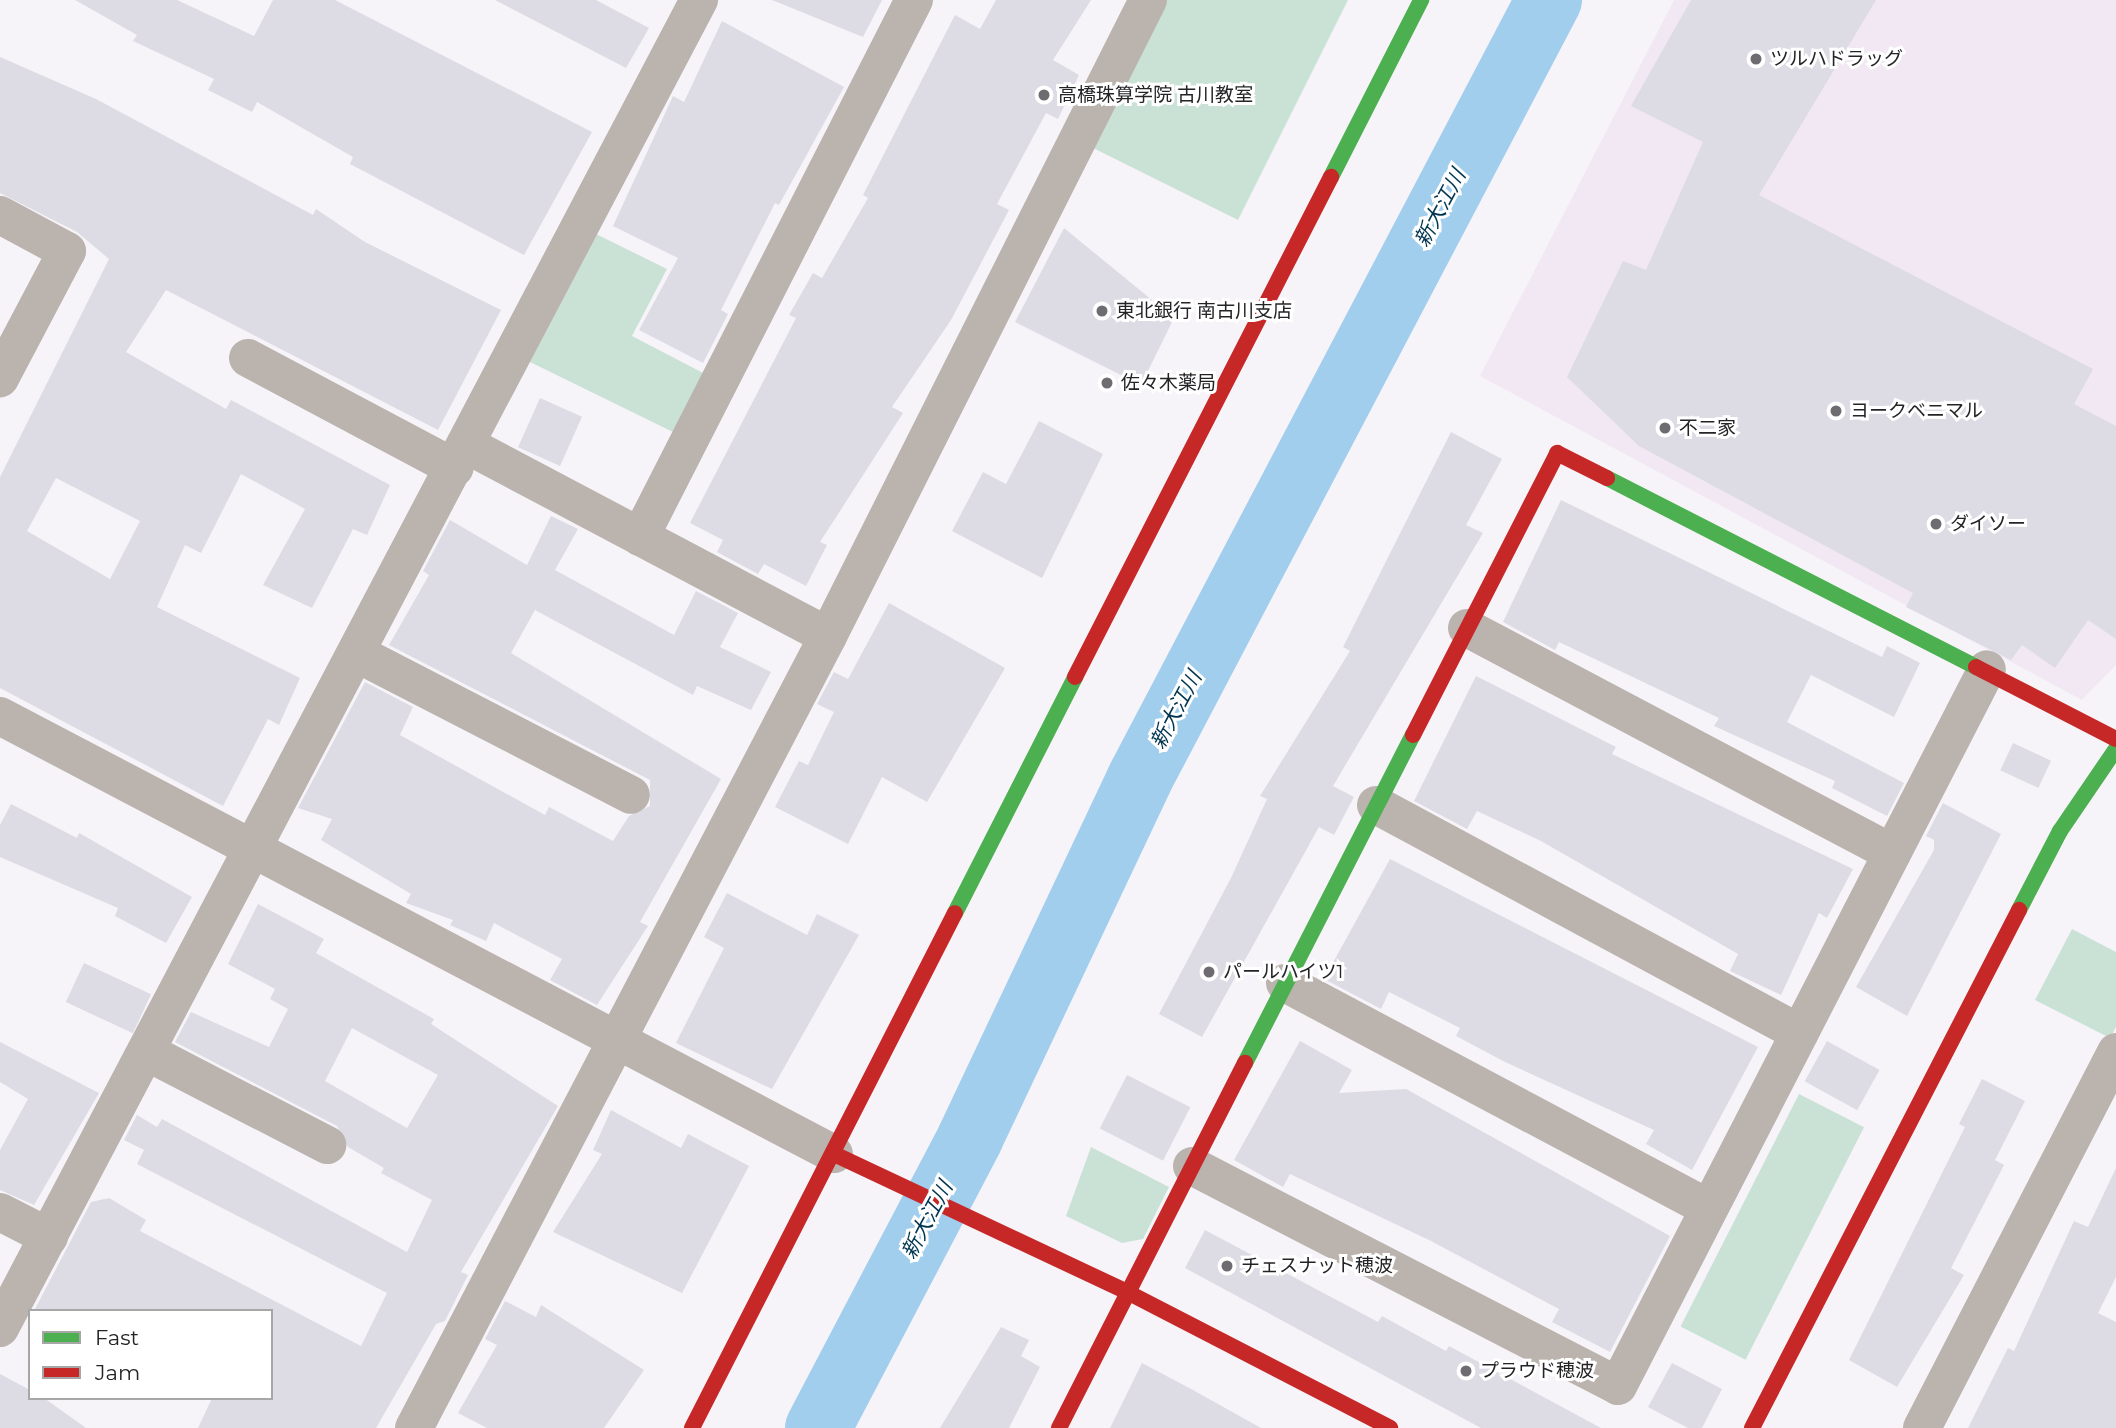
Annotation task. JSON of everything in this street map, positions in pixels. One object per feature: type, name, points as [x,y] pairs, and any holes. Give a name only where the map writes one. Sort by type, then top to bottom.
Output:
[{"type":"street","points":[[0,1328],[255,851],[699,0]]},
{"type":"street","points":[[640,537],[914,0]]},
{"type":"street","points":[[421,1426],[614,1044],[828,636],[1148,0]]},
{"type":"street","points":[[692,1428],[1421,0]]},
{"type":"street","points":[[0,215],[68,251],[0,377]]},
{"type":"street","points":[[248,358],[640,537],[828,636]]},
{"type":"street","points":[[1059,1428],[1557,453],[1987,669],[2116,739]]},
{"type":"street","points":[[1467,628],[1892,853]]},
{"type":"street","points":[[358,654],[631,795]]},
{"type":"street","points":[[1192,1166],[1618,1386],[1987,669]]},
{"type":"street","points":[[0,716],[614,1044],[834,1154],[1129,1293],[1390,1428]]},
{"type":"street","points":[[1752,1428],[2060,831],[2116,750]]},
{"type":"street","points":[[1376,805],[1800,1033]]},
{"type":"street","points":[[1285,984],[1709,1208]]},
{"type":"street","points":[[147,1052],[327,1145]]},
{"type":"street","points":[[1922,1428],[2116,1052]]},
{"type":"street","points":[[0,1212],[49,1237]]},
{"type":"shaded area","points":[[1674,0],[2116,0],[2116,665],[2082,700],[1480,376]]},
{"type":"green space","points":[[1163,0],[1348,0],[1238,220],[1089,146]]},
{"type":"green space","points":[[596,234],[667,269],[632,336],[707,375],[677,434],[528,361]]},
{"type":"green space","points":[[2072,929],[2116,952],[2116,1027],[2110,1038],[2035,1000]]},
{"type":"green space","points":[[1799,1094],[1864,1127],[1746,1360],[1681,1327]]},
{"type":"green space","points":[[1091,1147],[1169,1187],[1143,1239],[1122,1243],[1066,1216]]},
{"type":"building","points":[[75,0],[177,0],[254,36],[273,0],[335,0],[592,132],[524,255],[350,164],[353,157],[257,102],[252,112],[208,90],[214,79],[133,41],[137,35]]},
{"type":"building","points":[[495,0],[596,0],[649,28],[626,68]]},
{"type":"building","points":[[772,0],[882,0],[863,37]]},
{"type":"building","points":[[996,0],[1091,0],[1053,60],[1079,75],[1058,119],[1046,113],[997,204],[1009,210],[951,320],[892,407],[903,413],[820,542],[827,545],[806,586],[764,564],[758,574],[717,552],[723,540],[690,523],[796,318],[789,315],[813,273],[822,278],[868,198],[863,195],[955,15],[980,29]]},
{"type":"building","name":"ヨークベニマル","points":[[1691,0],[1876,0],[1759,195],[2093,369],[2074,404],[2116,426],[2116,639],[2088,620],[2055,668],[2022,645],[2011,660],[1906,607],[1913,593],[1639,446],[1567,377],[1623,261],[1646,270],[1703,142],[1631,106]]},
{"type":"building","points":[[722,21],[844,87],[779,205],[775,203],[721,310],[728,314],[703,363],[639,330],[678,258],[613,226],[673,96],[684,102]]},
{"type":"building","points":[[0,57],[96,99],[313,215],[316,209],[365,242],[501,310],[438,430],[166,290],[126,352],[226,409],[231,400],[390,485],[367,535],[353,529],[312,608],[263,585],[305,509],[241,474],[201,553],[185,545],[157,607],[300,678],[279,725],[268,719],[223,806],[0,688],[0,477],[109,259],[77,232],[0,193]],"holes":[[[56,478],[140,521],[110,579],[27,531]]]},
{"type":"building","points":[[1064,228],[1174,318],[1141,385],[1015,322]]},
{"type":"building","points":[[540,398],[582,417],[560,466],[518,447]]},
{"type":"building","points":[[1039,421],[1103,454],[1042,578],[952,531],[983,472],[1006,484]]},
{"type":"building","points":[[1451,432],[1502,459],[1466,525],[1483,533],[1333,786],[1354,797],[1334,835],[1319,827],[1202,1037],[1159,1014],[1231,878],[1267,799],[1260,796],[1350,651],[1343,647]]},
{"type":"building","points":[[1561,500],[1882,657],[1887,646],[1920,663],[1894,717],[1811,675],[1787,722],[1904,783],[1887,816],[1832,788],[1835,781],[1714,726],[1719,718],[1559,642],[1555,650],[1503,622]]},
{"type":"building","points":[[551,516],[578,529],[555,570],[674,635],[696,591],[738,613],[720,647],[771,672],[751,710],[697,686],[693,695],[535,610],[511,653],[721,779],[640,922],[648,926],[597,1005],[550,980],[562,959],[494,923],[486,941],[450,925],[453,920],[406,903],[411,894],[321,840],[332,819],[298,808],[365,682],[413,707],[400,735],[545,815],[549,807],[613,841],[629,816],[650,806],[650,780],[389,645],[429,575],[423,571],[450,520],[527,565]]},
{"type":"building","points":[[889,603],[1005,668],[927,802],[882,777],[848,844],[775,807],[799,761],[808,765],[834,712],[817,704],[834,672],[848,679]]},
{"type":"building","points":[[1476,676],[1616,747],[1612,754],[1853,869],[1827,918],[1819,913],[1781,995],[1730,971],[1738,954],[1541,841],[1477,811],[1467,829],[1414,801]]},
{"type":"building","points":[[2013,743],[2051,761],[2038,788],[2000,770]]},
{"type":"building","points":[[1943,803],[2001,834],[1907,1016],[1856,987],[1934,850],[1934,840],[1926,836]]},
{"type":"building","points":[[11,804],[77,838],[79,833],[192,897],[166,943],[115,916],[118,908],[0,857],[0,825]]},
{"type":"building","points":[[1390,859],[1758,1047],[1692,1170],[1646,1144],[1654,1130],[1505,1062],[1456,1036],[1460,1028],[1389,992],[1381,1009],[1324,979]]},
{"type":"building","points":[[727,893],[807,935],[817,914],[859,935],[772,1089],[676,1043],[724,948],[704,937]]},
{"type":"building","points":[[258,904],[324,939],[316,953],[434,1019],[431,1024],[558,1106],[461,1272],[468,1275],[445,1321],[436,1324],[376,1428],[198,1428],[211,1400],[273,1400],[273,1309],[35,1309],[91,1202],[109,1198],[146,1220],[140,1231],[361,1346],[387,1293],[137,1164],[144,1150],[124,1140],[137,1115],[157,1127],[162,1119],[407,1252],[432,1200],[381,1173],[384,1168],[348,1147],[337,1126],[175,1042],[191,1012],[269,1047],[288,1009],[270,999],[275,989],[228,964]],"holes":[[[352,1028],[438,1075],[407,1128],[325,1081]]]},
{"type":"building","points":[[84,963],[151,994],[133,1033],[66,1002]]},
{"type":"building","points":[[1300,1041],[1352,1070],[1339,1093],[1406,1089],[1670,1236],[1610,1352],[1552,1322],[1559,1309],[1431,1241],[1290,1174],[1283,1187],[1234,1160]]},
{"type":"building","points":[[1827,1041],[1879,1070],[1857,1110],[1805,1081]]},
{"type":"building","points":[[0,1042],[99,1093],[34,1205],[0,1190],[0,1150],[28,1099],[0,1082]]},
{"type":"building","points":[[1127,1075],[1190,1107],[1163,1161],[1100,1128]]},
{"type":"building","points":[[1982,1079],[2025,1101],[1995,1160],[2004,1165],[1951,1268],[1964,1275],[1897,1387],[1849,1360],[1965,1127],[1959,1124]]},
{"type":"building","points":[[611,1110],[681,1148],[688,1134],[749,1166],[682,1293],[553,1232],[602,1154],[593,1150]]},
{"type":"building","points":[[2116,1168],[2116,1277],[2098,1313],[2116,1322],[2116,1428],[1968,1428],[2008,1348],[2014,1351],[2074,1221],[2088,1227]]},
{"type":"building","points":[[1205,1230],[1378,1322],[1382,1316],[1446,1351],[1449,1346],[1601,1428],[1481,1428],[1185,1268]]},
{"type":"building","points":[[505,1301],[536,1317],[541,1305],[644,1370],[604,1428],[487,1428],[458,1413],[497,1345],[485,1339]]},
{"type":"building","points":[[1001,1327],[1029,1340],[1021,1356],[1040,1367],[1009,1428],[940,1428]]},
{"type":"building","points":[[1142,1363],[1193,1390],[1261,1428],[1110,1428]]},
{"type":"building","points":[[1672,1363],[1722,1389],[1702,1428],[1688,1428],[1648,1407]]},
{"type":"building","points":[[0,1374],[28,1389],[28,1400],[47,1400],[86,1428],[0,1428]]},
{"type":"waterway","name":"新大江川","points":[[818,1428],[970,1138],[1140,778],[1549,0]]},
{"type":"traffic: fast","points":[[1331,177],[1421,0]]},
{"type":"traffic: fast","points":[[1607,478],[1976,667]]},
{"type":"traffic: fast","points":[[955,913],[1075,677]]},
{"type":"traffic: fast","points":[[1245,1063],[1413,735]]},
{"type":"traffic: fast","points":[[2019,910],[2060,831],[2116,749]]},
{"type":"traffic: jam","points":[[1075,677],[1331,177]]},
{"type":"traffic: jam","points":[[1413,735],[1557,453],[1607,478]]},
{"type":"traffic: jam","points":[[1976,667],[2116,739]]},
{"type":"traffic: jam","points":[[1752,1428],[2019,910]]},
{"type":"traffic: jam","points":[[692,1428],[955,913]]},
{"type":"traffic: jam","points":[[1059,1428],[1245,1063]]},
{"type":"traffic: jam","points":[[834,1154],[1129,1293],[1390,1428]]},
{"type":"place","name":"ツルハドラッグ","points":[[1756,59]]},
{"type":"place","name":"高橋珠算学院 古川教室","points":[[1044,95]]},
{"type":"place","name":"東北銀行 南古川支店","points":[[1102,311]]},
{"type":"place","name":"佐々木薬局","points":[[1107,383]]},
{"type":"place","name":"ヨークベニマル","points":[[1836,411]]},
{"type":"place","name":"不二家","points":[[1665,428]]},
{"type":"place","name":"ダイソー","points":[[1936,524]]},
{"type":"place","name":"パールハイツ1","points":[[1209,972]]},
{"type":"place","name":"チェスナット穂波","points":[[1227,1266]]},
{"type":"place","name":"プラウド穂波","points":[[1466,1371]]}]
